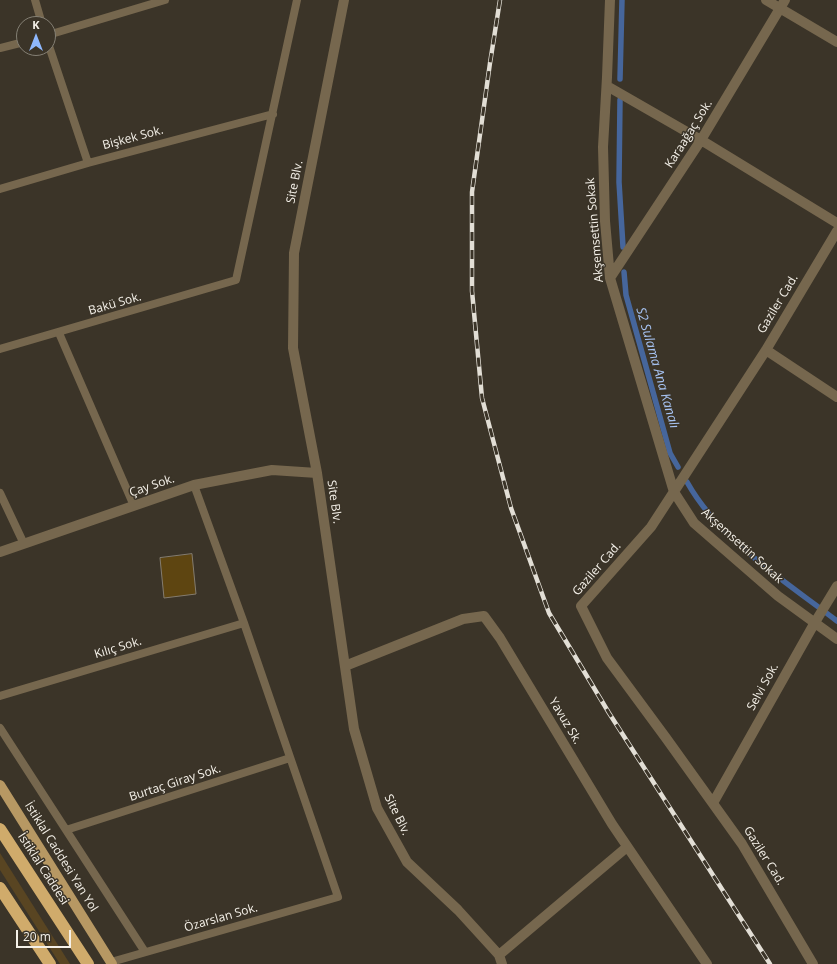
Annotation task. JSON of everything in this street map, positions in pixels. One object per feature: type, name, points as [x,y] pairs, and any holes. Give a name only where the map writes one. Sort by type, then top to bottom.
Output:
[{"type":"highway","name":"İstiklal Caddesi","points":[[0,829],[88,964]]},
{"type":"highway","points":[[0,888],[50,964]]},
{"type":"main road","name":"İstiklal Caddesi Yan Yol","points":[[0,784],[111,963]]},
{"type":"street","name":"Site Blv.","points":[[344,0],[294,253],[293,348],[317,473],[354,729],[377,808],[407,862],[458,910],[500,959]]},
{"type":"street","name":"Akşemsettin Sokak","points":[[610,0],[603,147],[605,221],[610,278],[674,492],[694,523],[778,596],[816,620],[837,639]]},
{"type":"street","points":[[766,0],[782,4],[837,42]]},
{"type":"street","name":"Karaağaç Sok.","points":[[610,278],[701,140],[782,4]]},
{"type":"street","points":[[607,86],[701,140],[837,223]]},
{"type":"street","name":"Gaziler Cad.","points":[[813,964],[742,844],[713,802],[607,658],[581,606],[651,527],[687,474],[766,350],[837,231]]},
{"type":"street","points":[[766,350],[837,397]]},
{"type":"street","name":"Çay Sok.","points":[[0,552],[194,485],[272,470],[317,473]]},
{"type":"street","name":"Selvi Sok.","points":[[713,802],[816,620],[837,586]]},
{"type":"street","name":"Yavuz Sk.","points":[[345,666],[463,619],[484,616],[500,638],[612,824],[707,964]]},
{"type":"street","points":[[500,959],[627,847]]},
{"type":"lane","points":[[35,0],[40,16]]},
{"type":"lane","points":[[56,33],[165,0]]},
{"type":"lane","points":[[273,114],[297,0]]},
{"type":"lane","points":[[0,48],[16,44]]},
{"type":"lane","points":[[52,56],[88,163]]},
{"type":"lane","name":"Bişkek Sok.","points":[[0,189],[88,163],[273,114]]},
{"type":"lane","name":"Bakü Sok.","points":[[0,349],[236,280],[273,114]]},
{"type":"lane","points":[[59,333],[134,506]]},
{"type":"lane","points":[[194,485],[244,623],[290,758]]},
{"type":"lane","points":[[0,493],[24,544]]},
{"type":"lane","name":"Kılıç Sok.","points":[[0,696],[244,623]]},
{"type":"lane","points":[[0,728],[145,952]]},
{"type":"lane","name":"Burtaç Giray Sok.","points":[[66,830],[290,758]]},
{"type":"lane","name":"Özarslan Sok.","points":[[111,963],[338,897],[290,758]]},
{"type":"shaded area","points":[[0,853],[70,964],[60,964],[0,870]]},
{"type":"building","points":[[192,554],[196,594],[164,598],[160,558]]},
{"type":"waterway","name":"S2 Sulama Ana Kanalı","points":[[620,79],[622,0]]},
{"type":"waterway","name":"S2 Sulama Ana Kanalı","points":[[620,100],[619,182],[623,247]]},
{"type":"waterway","name":"S2 Sulama Ana Kanalı","points":[[624,272],[626,295],[670,453],[678,467]]},
{"type":"waterway","name":"S2 Sulama Ana Kanalı","points":[[687,482],[717,523],[735,541],[775,575],[837,621]]},
{"type":"railway","points":[[500,0],[472,192],[472,291],[482,398],[511,508],[549,613],[609,713],[770,964]]}]
